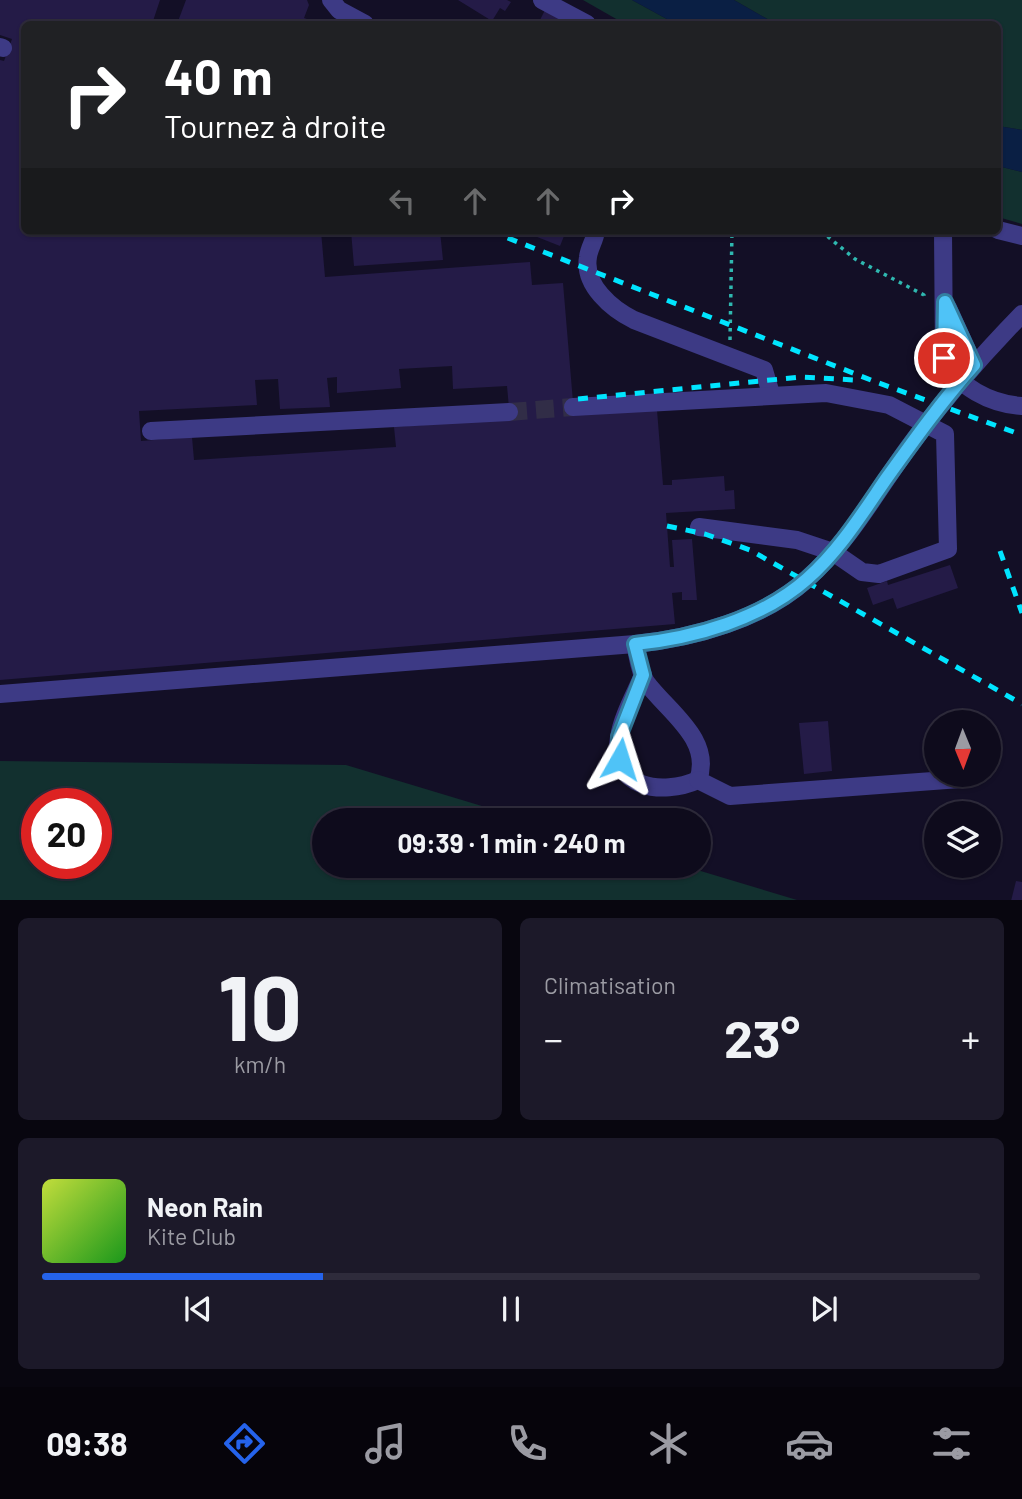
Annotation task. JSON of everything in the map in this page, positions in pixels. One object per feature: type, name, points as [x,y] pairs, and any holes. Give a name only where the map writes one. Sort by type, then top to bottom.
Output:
[{"type":"lane","points":[[331,0],[339,10],[359,21]]},
{"type":"lane","points":[[542,0],[581,21]]},
{"type":"lane","points":[[1001,231],[1022,236]]},
{"type":"lane","points":[[595,235],[588,257],[588,269],[603,299],[617,312],[764,370],[771,394]]},
{"type":"lane","points":[[943,235],[944,358],[951,373],[991,400],[1022,407]]},
{"type":"lane","points":[[945,302],[974,365]]},
{"type":"lane","points":[[0,694],[635,644],[678,636],[748,616],[786,595],[806,580],[832,552],[926,424],[961,380],[1022,313]]},
{"type":"lane","points":[[573,407],[820,393],[855,397],[888,405],[945,434],[948,549],[879,574],[862,572],[832,552],[797,540],[699,527]]},
{"type":"lane","points":[[151,431],[509,412]]},
{"type":"lane","points":[[635,644],[643,675],[691,735],[702,758],[698,780]]},
{"type":"lane","points":[[643,675],[619,737],[620,759],[625,772],[648,788],[688,785],[698,780]]},
{"type":"lane","points":[[698,780],[730,796],[924,782]]},
{"type":"path","points":[[727,356],[733,326],[732,235]]},
{"type":"path","points":[[826,235],[855,259],[924,295],[924,303],[945,302]]},
{"type":"green space","points":[[583,0],[632,0],[670,21],[620,21]]},
{"type":"green space","points":[[734,0],[1022,0],[1022,130],[1001,126],[1001,21],[771,21]]},
{"type":"green space","points":[[1001,167],[1022,172],[1022,224],[1001,218]]},
{"type":"green space","points":[[0,761],[346,765],[489,808],[312,808],[312,878],[711,878],[711,874],[797,900],[0,900]]},
{"type":"water","points":[[632,0],[734,0],[771,21],[670,21]]},
{"type":"water","points":[[1001,126],[1022,130],[1022,172],[1001,167]]},
{"type":"building","points":[[0,0],[160,0],[153,21],[21,21],[21,235],[321,235],[325,277],[530,262],[532,285],[563,283],[574,414],[657,410],[663,485],[672,485],[672,480],[724,476],[725,491],[734,490],[735,509],[666,513],[670,567],[674,567],[672,540],[692,539],[697,600],[682,600],[682,592],[672,593],[675,624],[0,680],[0,60],[4,61],[12,39],[0,35]],"holes":[[[452,366],[453,389],[507,386],[510,419],[394,427],[396,447],[194,460],[192,437],[141,441],[139,411],[257,405],[255,380],[278,379],[280,409],[330,407],[327,378],[337,377],[337,393],[401,388],[399,369]]]},
{"type":"building","points":[[186,0],[307,0],[309,5],[304,18],[312,21],[178,21]]},
{"type":"building","points":[[458,0],[511,2],[505,11],[500,8],[492,21]]},
{"type":"building","points":[[545,10],[568,21],[540,21]]},
{"type":"building","points":[[351,235],[440,235],[443,260],[354,266]]},
{"type":"building","points":[[532,235],[564,235],[560,246]]},
{"type":"building","points":[[950,565],[958,588],[897,609],[893,598],[873,605],[867,588],[887,581],[888,585]]},
{"type":"building","points":[[828,721],[832,771],[804,774],[799,723]]},
{"type":"building","points":[[1016,881],[1022,882],[1022,900],[1011,900]]},
{"type":"tunnel","points":[[509,412],[573,407]]},
{"type":"railway","points":[[500,235],[876,382],[1022,435]]},
{"type":"railway","points":[[578,399],[801,377],[855,380]]},
{"type":"railway","points":[[667,526],[705,534],[750,550],[1022,704]]},
{"type":"railway","points":[[1000,551],[1022,613]]},
{"type":"route","points":[[620,759],[619,737],[643,675],[635,644],[678,636],[748,616],[786,595],[819,568],[860,518],[909,447],[974,365],[945,302],[944,358]]}]
